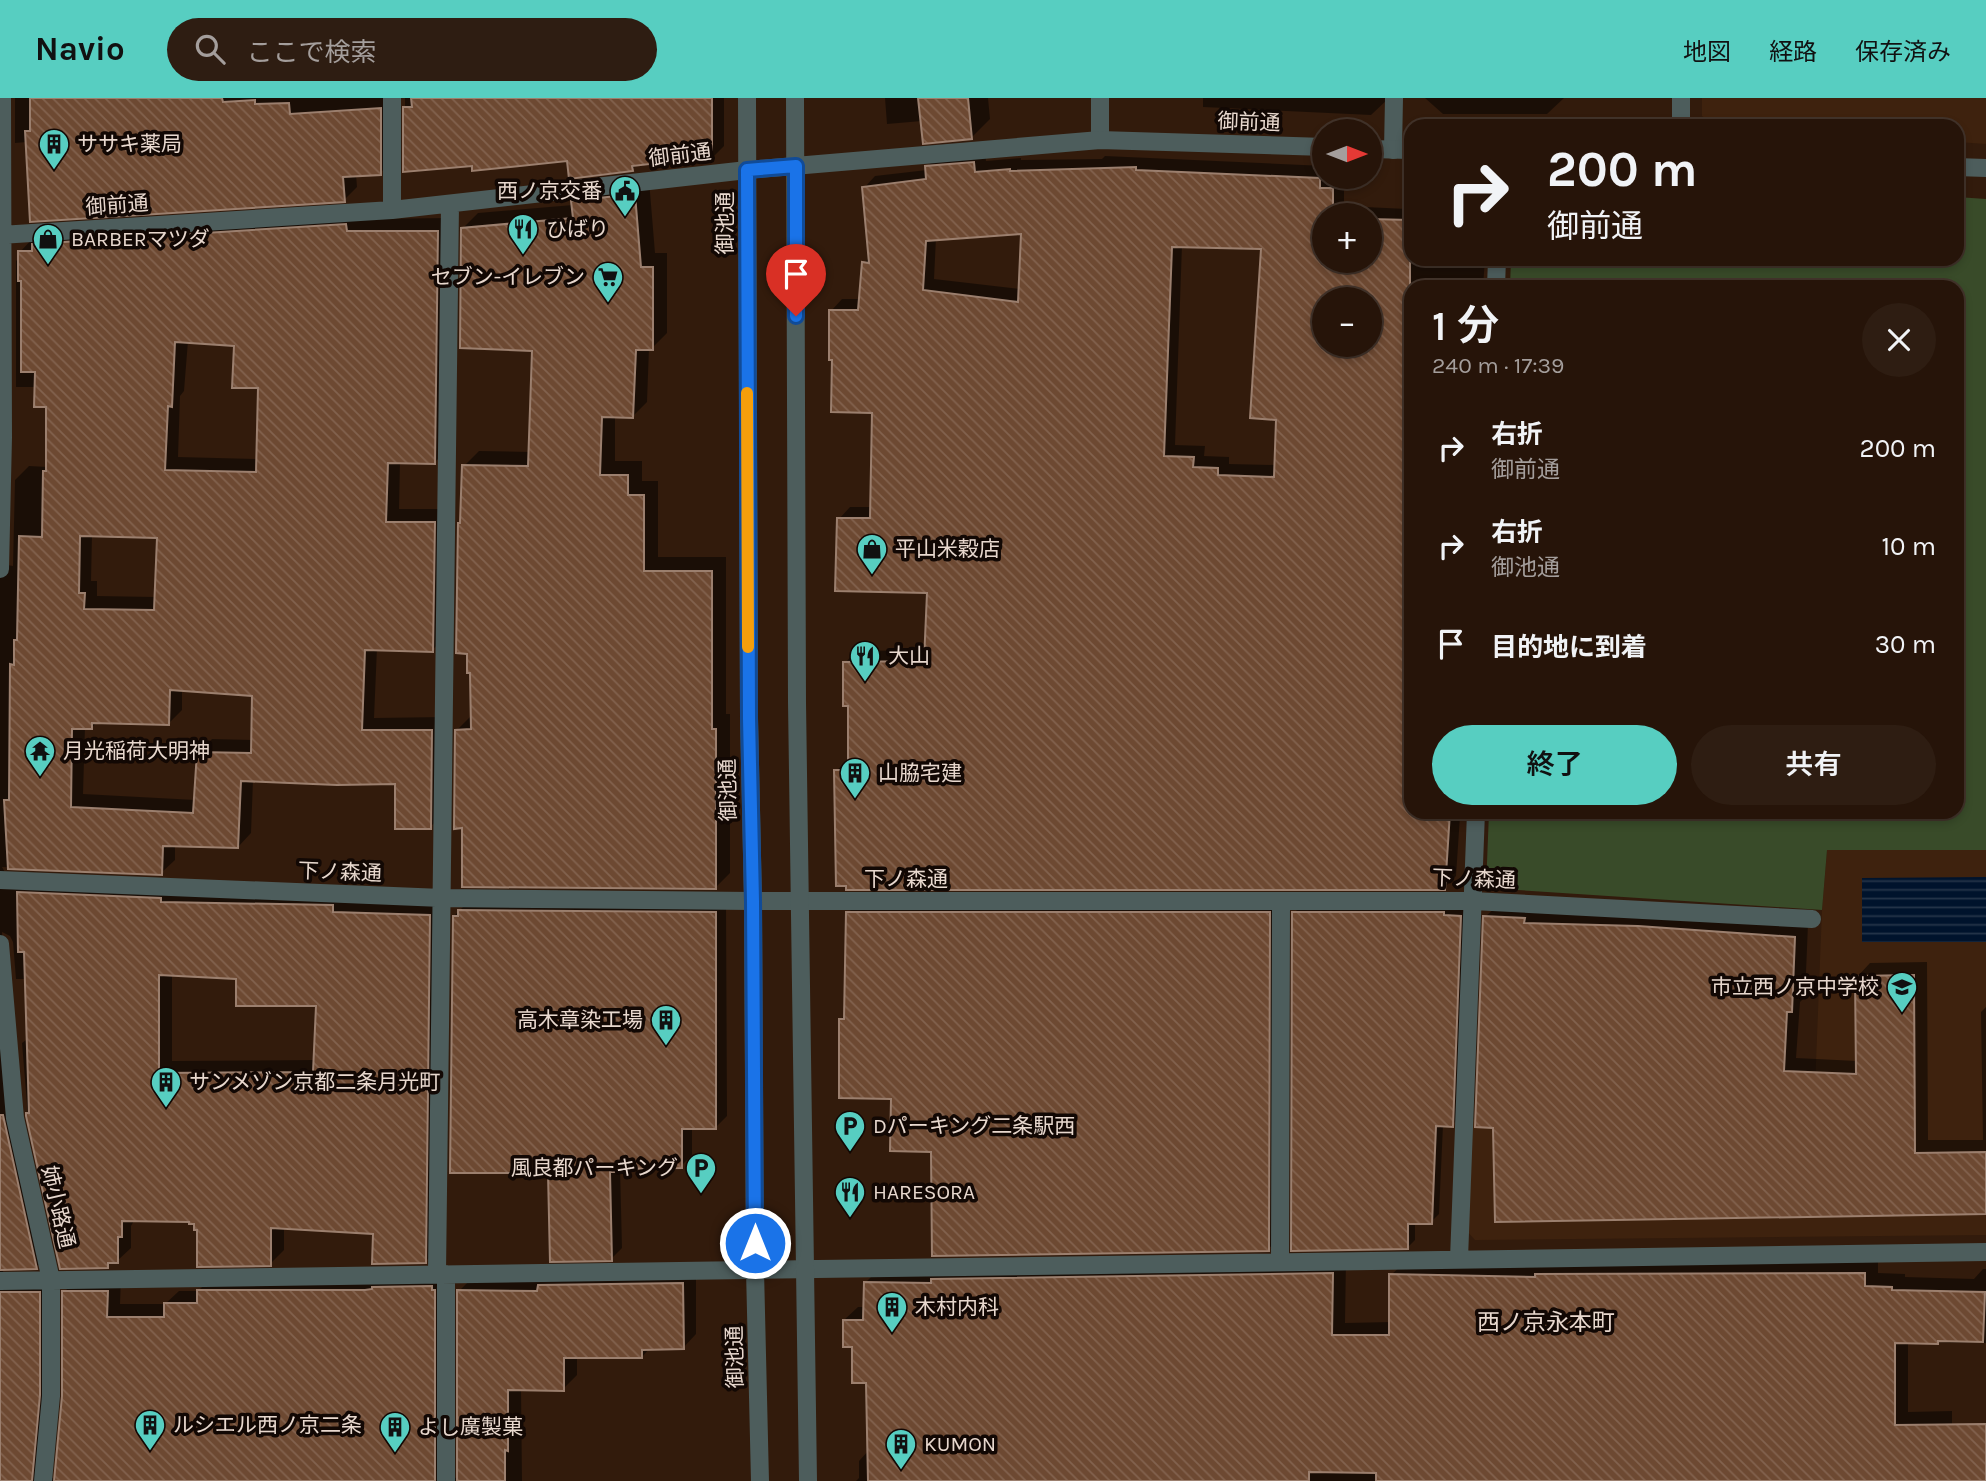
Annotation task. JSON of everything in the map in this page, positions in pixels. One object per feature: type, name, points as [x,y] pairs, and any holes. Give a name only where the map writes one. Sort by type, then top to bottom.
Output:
[{"type":"street","points":[[0,569],[3,368],[2,98]]},
{"type":"street","points":[[392,98],[392,210]]},
{"type":"street","name":"御池通","points":[[747,98],[748,704],[760,1481]]},
{"type":"street","points":[[795,98],[797,702],[808,1481]]},
{"type":"street","points":[[1100,98],[1100,140]]},
{"type":"street","points":[[1382,149],[1402,150],[1394,98]]},
{"type":"street","points":[[1681,98],[1681,119]]},
{"type":"street","name":"御前通","points":[[1,235],[450,205],[747,170],[1100,140],[1312,147]]},
{"type":"street","points":[[1964,167],[1986,168]]},
{"type":"street","points":[[446,1481],[442,1274],[442,898],[450,205]]},
{"type":"street","points":[[1459,1259],[1476,819]]},
{"type":"street","name":"下ノ森通","points":[[0,880],[442,898],[1473,901],[1812,919]]},
{"type":"street","points":[[1280,1262],[1281,901]]},
{"type":"street","name":"姉小路通","points":[[0,944],[15,1118],[51,1280],[51,1396],[43,1481]]},
{"type":"street","points":[[0,1281],[1986,1252]]},
{"type":"shaded area","points":[[1702,98],[1986,98],[1986,144],[1964,142],[1964,119],[1706,119],[1702,116]]},
{"type":"shaded area","name":"市立西ノ京中学校","points":[[1827,850],[1986,850],[1986,1235],[1475,1240],[1463,1227],[1468,1119],[1813,1138]]},
{"type":"green space","points":[[1964,197],[1986,199],[1986,850],[1827,850],[1822,910],[1486,888],[1489,819],[1964,819],[1964,280],[1510,280],[1511,266],[1964,266]]},
{"type":"water","points":[[1986,877],[1986,942],[1862,942],[1862,878]]},
{"type":"building","points":[[30,98],[222,98],[223,102],[255,100],[255,104],[289,103],[290,114],[381,108],[381,175],[343,177],[345,202],[30,222],[25,131],[30,131]]},
{"type":"building","points":[[411,98],[712,98],[712,160],[632,166],[633,171],[569,179],[567,161],[472,171],[472,166],[403,172],[403,107],[412,107]]},
{"type":"building","points":[[918,98],[968,98],[972,139],[923,144]]},
{"type":"building","points":[[974,162],[975,172],[1136,167],[1136,170],[1312,178],[1312,189],[1333,189],[1333,203],[1312,203],[1312,273],[1382,273],[1382,219],[1404,220],[1404,266],[1410,266],[1410,280],[1404,280],[1404,819],[1450,819],[1445,890],[846,890],[846,886],[836,886],[834,770],[848,770],[848,706],[843,706],[843,662],[924,661],[927,593],[835,591],[837,518],[870,518],[872,413],[831,412],[832,360],[829,360],[829,310],[858,310],[862,262],[869,263],[862,187],[926,179],[925,166]],"holes":[[[1021,234],[1018,302],[923,290],[926,241]],[[1172,247],[1261,249],[1250,418],[1276,420],[1274,477],[1218,475],[1218,468],[1193,467],[1194,457],[1164,456]]]},
{"type":"building","points":[[635,194],[641,267],[653,267],[653,350],[636,350],[633,418],[602,417],[600,475],[628,475],[628,495],[644,495],[644,571],[712,571],[716,889],[462,887],[462,828],[454,829],[455,730],[471,729],[467,654],[456,653],[458,523],[462,465],[528,466],[532,351],[460,348],[461,228],[573,218],[571,201]]},
{"type":"building","points":[[346,224],[347,231],[438,231],[435,464],[388,463],[386,522],[435,522],[433,652],[365,650],[362,730],[432,730],[431,829],[395,829],[395,784],[337,785],[241,781],[238,848],[163,846],[162,875],[8,869],[4,800],[9,800],[10,664],[14,665],[14,640],[17,640],[19,536],[42,537],[43,471],[46,471],[46,407],[34,407],[35,372],[21,372],[21,281],[18,281],[18,251],[32,251],[32,244]],"holes":[[[175,342],[234,346],[232,388],[258,388],[256,472],[165,470]],[[80,536],[157,538],[154,610],[84,609],[85,593],[79,593]],[[170,690],[252,696],[251,753],[197,752],[193,813],[71,807],[72,729],[92,729],[92,723],[169,725]]]},
{"type":"building","points":[[17,892],[161,898],[161,902],[333,905],[333,912],[430,915],[426,1263],[372,1264],[373,1234],[271,1228],[271,1266],[197,1267],[197,1230],[194,1230],[194,1224],[122,1221],[122,1237],[118,1237],[118,1263],[108,1263],[108,1268],[60,1269],[26,1116],[26,1113],[29,1113],[24,952],[18,952]],"holes":[[[159,975],[236,979],[236,1006],[316,1006],[313,1072],[159,1073]]]},
{"type":"building","points":[[458,910],[716,912],[716,1129],[682,1129],[682,1168],[617,1169],[617,1172],[610,1172],[612,1261],[550,1262],[548,1173],[450,1173],[453,916],[458,916]]},
{"type":"building","points":[[846,912],[1270,912],[1269,1251],[932,1256],[931,1152],[890,1151],[891,1099],[839,1098],[839,1019],[844,1019]]},
{"type":"building","points":[[1292,912],[1444,912],[1444,915],[1461,916],[1453,1127],[1436,1126],[1432,1224],[1408,1224],[1408,1249],[1291,1251]]},
{"type":"building","points":[[1483,916],[1525,918],[1524,923],[1638,926],[1795,937],[1792,1012],[1787,1012],[1784,1071],[1856,1074],[1855,976],[1914,975],[1915,1153],[1986,1152],[1986,1214],[1495,1222],[1493,1128],[1475,1127]]},
{"type":"building","points":[[0,1115],[3,1115],[37,1269],[0,1270]]},
{"type":"building","points":[[1333,1273],[1332,1335],[1389,1335],[1389,1274],[1535,1277],[1535,1274],[1865,1273],[1865,1286],[1892,1287],[1892,1290],[1985,1292],[1983,1342],[1895,1343],[1895,1425],[1986,1424],[1986,1481],[1376,1481],[1376,1473],[1309,1472],[1309,1481],[868,1481],[866,1383],[852,1383],[852,1347],[843,1347],[843,1320],[863,1320],[864,1282],[931,1283],[931,1279]]},
{"type":"building","points":[[683,1283],[684,1349],[642,1350],[642,1358],[564,1358],[564,1391],[508,1390],[505,1481],[457,1481],[457,1290],[537,1291],[538,1285]]},
{"type":"building","points":[[432,1286],[432,1290],[435,1290],[435,1481],[54,1481],[62,1396],[62,1291],[108,1291],[107,1317],[164,1317],[164,1303],[197,1303],[197,1290],[365,1290],[372,1287]]},
{"type":"building","points":[[0,1292],[40,1292],[40,1395],[32,1481],[0,1481]]},
{"type":"slow traffic","points":[[747,393],[748,647]]},
{"type":"place","name":"ササキ薬局","points":[[54,171]]},
{"type":"place","name":"西ノ京交番","points":[[625,218]]},
{"type":"place","name":"ひばり","points":[[523,256]]},
{"type":"place","name":"BARBERマツダ","points":[[48,266]]},
{"type":"place","name":"セブン-イレブン","points":[[608,304]]},
{"type":"place","name":"平山米穀店","points":[[872,576]]},
{"type":"place","name":"大山","points":[[865,683]]},
{"type":"place","name":"月光稲荷大明神","points":[[40,778]]},
{"type":"place","name":"山脇宅建","points":[[855,800]]},
{"type":"place","name":"市立西ノ京中学校","points":[[1902,1014]]},
{"type":"place","name":"高木章染工場","points":[[666,1047]]},
{"type":"place","name":"サンメゾン京都二条月光町","points":[[166,1109]]},
{"type":"place","name":"Dパーキング二条駅西","points":[[850,1153]]},
{"type":"place","name":"風良都パーキング","points":[[701,1195]]},
{"type":"place","name":"HARESORA","points":[[850,1219]]},
{"type":"place","name":"木村内科","points":[[892,1334]]},
{"type":"place","name":"ルシエル西ノ京二条","points":[[150,1452]]},
{"type":"place","name":"よし廣製菓","points":[[395,1454]]},
{"type":"place","name":"KUMON","points":[[901,1471]]},
{"type":"district","name":"西ノ京永本町","points":[[1546,1322]]},
{"type":"route","points":[[755,1243],[747,170],[796,166],[796,316]]}]
